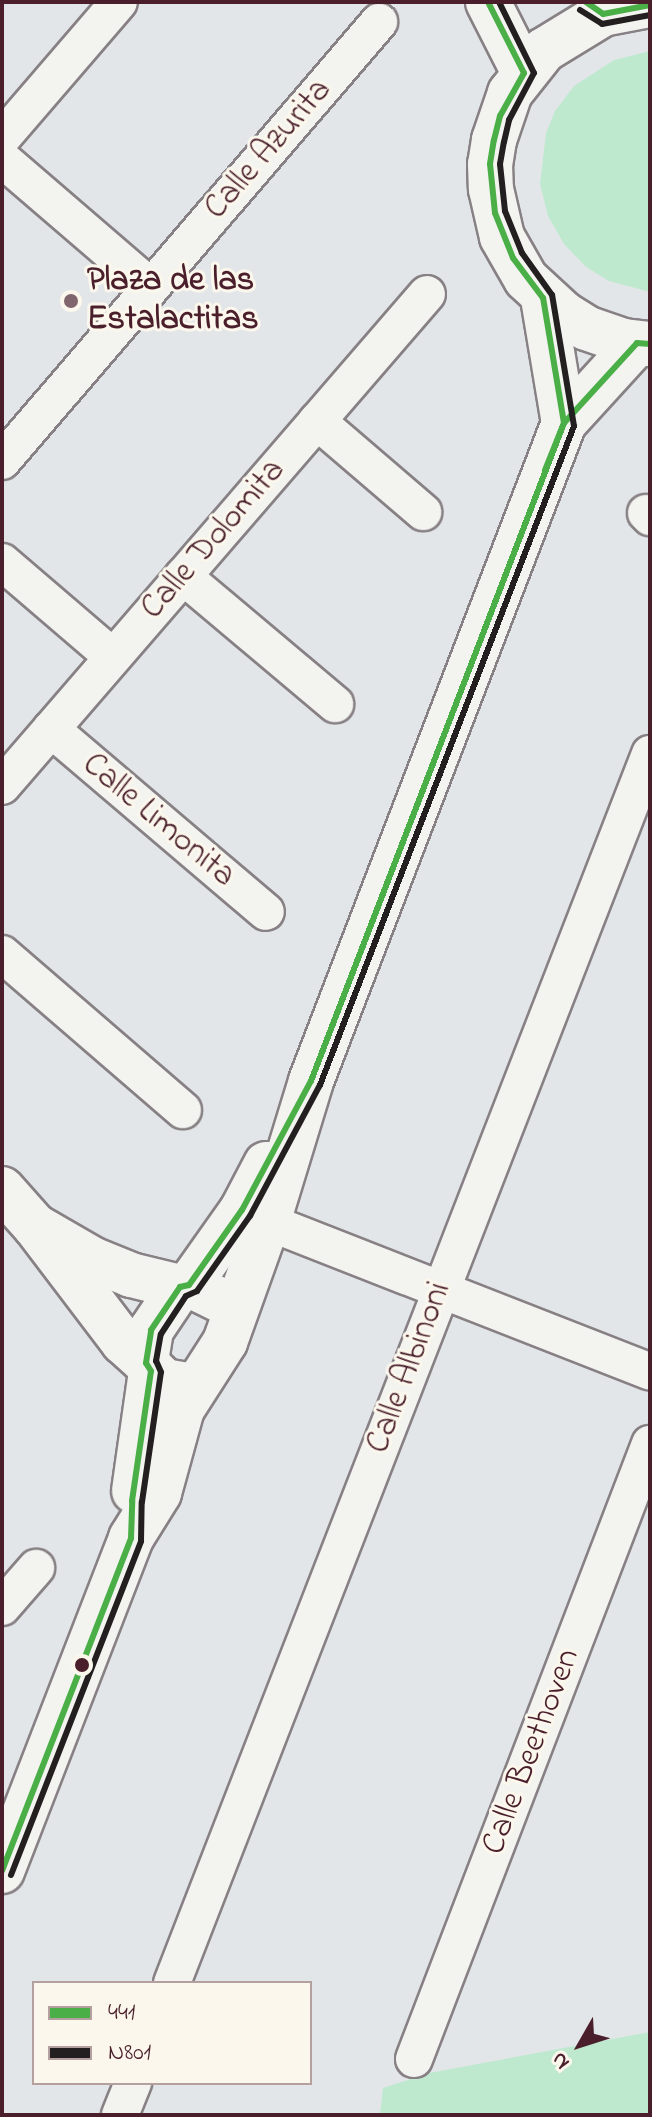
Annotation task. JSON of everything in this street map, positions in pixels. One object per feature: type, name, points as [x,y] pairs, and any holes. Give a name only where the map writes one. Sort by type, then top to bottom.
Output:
[{"type":"street","points":[[2,138],[119,2]]},
{"type":"street","points":[[488,2],[524,73]]},
{"type":"street","points":[[2,1871],[131,1538],[159,1493],[182,1409],[193,1386],[209,1371],[225,1342],[268,1222],[311,1081],[564,423],[644,344],[586,328],[543,298],[526,279],[502,237],[491,189],[490,164],[497,128],[510,93],[544,50],[594,8],[649,4]]},
{"type":"street","name":"Calle Azurita","points":[[2,461],[379,22]]},
{"type":"street","points":[[2,159],[151,287]]},
{"type":"street","name":"Calle Dolomita","points":[[2,786],[427,294]]},
{"type":"street","points":[[543,298],[564,423]]},
{"type":"street","points":[[317,421],[423,512]]},
{"type":"street","points":[[2,562],[113,657]]},
{"type":"street","points":[[183,576],[335,704]]},
{"type":"street","name":"Calle Limonita","points":[[51,729],[266,912]]},
{"type":"street","name":"Calle Albinoni","points":[[173,1981],[650,754]]},
{"type":"street","points":[[2,954],[183,1110]]},
{"type":"street","points":[[131,1538],[132,1501],[151,1330],[242,1210],[311,1081]]},
{"type":"street","points":[[2,1189],[35,1226],[123,1342],[164,1381],[193,1386]]},
{"type":"street","points":[[268,1222],[650,1372]]},
{"type":"street","points":[[35,1226],[92,1259],[131,1275],[211,1293],[225,1303],[231,1320]]},
{"type":"street","name":"Calle Beethoven","points":[[414,2059],[650,1444]]},
{"type":"street","points":[[2,1607],[36,1568]]},
{"type":"street","points":[[120,2115],[132,2085]]},
{"type":"green space","points":[[650,51],[650,292],[609,281],[586,267],[564,244],[548,216],[540,184],[546,133],[555,111],[574,86],[614,60]]},
{"type":"green space","points":[[650,2032],[650,2115],[380,2115],[383,2088],[429,2073]]},
{"type":"transit line","name":"441","points":[[2,1871],[131,1538],[132,1501],[151,1371],[146,1363],[151,1330],[180,1287],[189,1285],[242,1210],[311,1081],[564,423],[543,298],[513,258],[495,213],[490,164],[494,140],[500,116],[524,73],[488,2]]},
{"type":"transit line","name":"N801","points":[[11,1875],[141,1541],[142,1502],[161,1372],[156,1361],[161,1334],[186,1296],[197,1291],[250,1216],[320,1085],[574,426],[552,295],[522,253],[505,211],[500,164],[504,142],[509,120],[534,73],[499,2]]},
{"type":"transit line","name":"441","points":[[586,2],[603,14],[650,5]]},
{"type":"transit line","name":"N801","points":[[580,10],[602,24],[650,15]]},
{"type":"transit line","name":"441","points":[[545,470],[564,423],[637,343],[650,344]]},
{"type":"place","name":"Plaza de las Estalactitas","points":[[71,301]]}]
